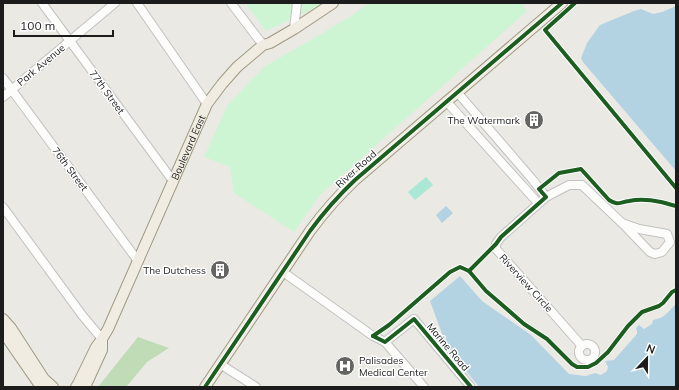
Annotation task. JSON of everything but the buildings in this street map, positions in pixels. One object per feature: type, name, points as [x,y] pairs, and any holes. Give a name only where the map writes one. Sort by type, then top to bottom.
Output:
[{"type":"main road","name":"Boulevard East","points":[[76,387],[96,347],[102,340],[138,261],[173,176],[207,104],[237,67],[263,45],[270,43],[294,29],[333,3]]},
{"type":"main road","name":"River Road","points":[[205,387],[324,212],[338,196],[354,180],[562,3]]},
{"type":"main road","points":[[3,319],[11,328],[44,379],[52,387]]},
{"type":"main road","points":[[3,332],[41,387]]},
{"type":"main road","name":"Boulevard East","points":[[85,387],[102,350],[102,340]]},
{"type":"street","name":"77th Street","points":[[42,3],[69,41],[173,176]]},
{"type":"street","name":"Park Avenue","points":[[3,97],[115,3]]},
{"type":"street","points":[[137,3],[207,104]]},
{"type":"street","points":[[231,3],[263,45]]},
{"type":"street","points":[[294,29],[297,3]]},
{"type":"street","name":"76th Street","points":[[3,78],[138,261]]},
{"type":"street","points":[[457,92],[546,197]]},
{"type":"street","points":[[446,102],[538,203],[569,185],[582,186],[622,223],[650,252],[655,254],[662,252],[670,242],[667,234],[639,229],[622,223]]},
{"type":"street","name":"Riverview Circle","points":[[538,203],[501,237],[496,244],[496,250],[582,346]]},
{"type":"street","points":[[3,207],[102,340]]},
{"type":"street","points":[[283,272],[373,336],[386,342],[424,387]]},
{"type":"street","name":"Marine Road","points":[[386,342],[414,319],[470,387]]},
{"type":"street","points":[[220,364],[256,387]]},
{"type":"green space","points":[[245,3],[322,3],[315,8],[266,31]]},
{"type":"green space","points":[[369,3],[521,3],[527,11],[320,195],[294,232],[234,193],[230,167],[204,157],[227,106],[264,67],[350,17]]},
{"type":"green space","points":[[426,177],[433,185],[415,200],[408,192]]},
{"type":"green space","points":[[138,337],[169,348],[147,362],[126,387],[98,387]]},
{"type":"water","points":[[676,6],[676,171],[581,58],[587,43],[600,25],[641,9],[653,14]]},
{"type":"water","points":[[446,206],[453,213],[442,223],[436,215]]},
{"type":"water","points":[[460,276],[482,301],[531,335],[569,374],[586,376],[595,373],[601,375],[607,371],[608,367],[605,361],[614,360],[637,334],[636,328],[639,325],[644,329],[652,324],[653,320],[664,316],[676,304],[676,387],[479,387],[447,347],[430,301]]},
{"type":"cycle path","points":[[205,387],[310,231],[337,198],[355,180],[562,3]]},
{"type":"cycle path","points":[[575,3],[545,30],[676,188]]},
{"type":"cycle path","points":[[469,271],[501,237],[546,197],[539,189],[559,173],[581,169],[609,200],[615,203],[645,200],[676,206]]},
{"type":"cycle path","points":[[373,336],[389,325],[450,272],[460,267],[469,271],[486,291],[524,324],[547,339],[572,364],[577,367],[588,367],[596,363],[608,352],[628,326],[642,312],[659,306],[672,292],[676,290]]},
{"type":"cycle path","points":[[373,336],[385,342],[414,319],[471,387]]},
{"type":"place","name":"The Watermark","points":[[534,120]]},
{"type":"place","name":"The Dutchess","points":[[220,270]]},
{"type":"place","name":"Palisades Medical Center","points":[[345,366]]}]
